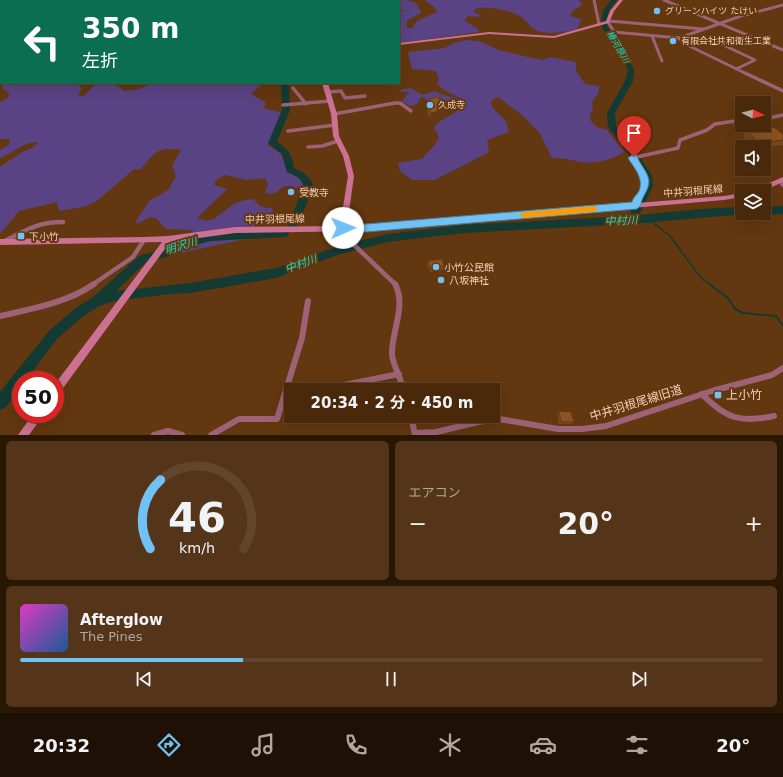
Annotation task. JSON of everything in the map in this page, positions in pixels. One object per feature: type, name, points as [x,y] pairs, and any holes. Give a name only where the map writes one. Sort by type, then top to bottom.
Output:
[{"type":"street","points":[[594,0],[600,24]]},
{"type":"street","points":[[608,22],[612,11],[620,0]]},
{"type":"street","points":[[664,0],[783,50]]},
{"type":"street","points":[[608,22],[614,32],[679,38],[742,16],[783,5]]},
{"type":"street","points":[[400,44],[489,33],[554,37],[608,22],[704,30]]},
{"type":"street","points":[[652,36],[662,61]]},
{"type":"street","points":[[679,38],[683,43],[783,91]]},
{"type":"street","points":[[719,43],[755,60],[736,69]]},
{"type":"street","points":[[325,84],[334,114],[338,141],[346,156],[351,176],[343,228],[351,242],[394,282],[399,291],[400,304],[392,355],[402,383]]},
{"type":"street","points":[[293,88],[306,104]]},
{"type":"street","points":[[328,92],[341,91],[346,99],[365,96]]},
{"type":"street","points":[[283,105],[296,102],[306,104],[330,101]]},
{"type":"street","points":[[334,114],[395,103],[400,103],[411,111]]},
{"type":"street","points":[[771,118],[783,115]]},
{"type":"street","points":[[637,205],[637,200],[643,191],[644,181],[643,175],[632,158],[678,148],[680,140],[707,130],[714,124],[735,121]]},
{"type":"street","points":[[288,131],[335,126]]},
{"type":"street","points":[[308,147],[322,146],[338,141]]},
{"type":"street","points":[[771,186],[782,182]]},
{"type":"street","name":"中井羽根尾線","points":[[2,242],[144,240],[168,239],[235,230],[366,228],[735,196]]},
{"type":"street","points":[[2,242],[36,225],[49,222],[63,222]]},
{"type":"street","points":[[64,380],[168,239]]},
{"type":"street","points":[[0,316],[36,308],[72,296],[87,289],[133,257],[144,240]]},
{"type":"street","points":[[290,383],[302,338],[308,301]]},
{"type":"street","name":"中井羽根尾線旧道","points":[[413,423],[415,434],[426,435],[487,420],[500,419],[557,429],[592,429],[606,426],[702,394],[772,375],[783,368]]},
{"type":"street","points":[[354,383],[399,374]]},
{"type":"street","points":[[702,394],[722,412],[730,415],[756,420],[774,416]]},
{"type":"street","points":[[211,435],[239,419],[277,419],[284,401]]},
{"type":"street","points":[[23,435],[32,423]]},
{"type":"street","points":[[154,435],[163,431],[172,430],[182,435]]},
{"type":"shaded area","points":[[400,0],[409,1],[418,5],[421,13],[407,21],[407,28],[412,28],[417,21],[437,12],[435,8],[425,0],[578,0],[582,3],[580,7],[573,10],[570,16],[581,19],[577,29],[549,33],[538,31],[523,18],[508,11],[476,8],[474,12],[483,17],[467,16],[465,21],[478,29],[479,32],[400,43],[400,12],[403,11],[400,8]]},
{"type":"shaded area","points":[[466,40],[479,41],[499,50],[532,58],[543,60],[550,57],[576,62],[576,71],[585,84],[599,86],[599,92],[592,102],[593,109],[590,115],[590,120],[597,127],[607,130],[624,152],[598,162],[581,162],[552,158],[539,132],[523,116],[498,97],[491,101],[492,107],[506,121],[509,132],[487,140],[489,152],[435,180],[412,180],[400,171],[398,163],[422,159],[439,137],[434,127],[459,109],[465,101],[446,91],[437,83],[439,80],[436,71],[412,69],[408,52],[445,48],[453,43]]},
{"type":"shaded area","points":[[3,84],[76,84],[82,88],[78,96],[84,96],[97,84],[113,84],[125,91],[135,90],[148,84],[262,84],[251,94],[265,102],[266,105],[262,108],[280,112],[268,145],[281,154],[287,171],[301,180],[303,185],[297,188],[285,186],[274,194],[265,193],[268,184],[265,178],[247,180],[225,175],[216,180],[214,185],[227,189],[197,218],[203,220],[213,219],[236,203],[253,199],[261,207],[272,208],[273,212],[270,217],[256,224],[250,238],[171,255],[171,244],[189,239],[193,230],[166,229],[156,218],[150,217],[137,224],[136,221],[149,201],[168,190],[176,176],[172,166],[181,150],[166,149],[153,155],[140,170],[134,169],[97,201],[84,207],[59,211],[57,202],[19,211],[0,234],[0,167],[22,152],[34,147],[38,142],[33,142],[23,146],[0,158],[0,150],[9,144],[10,139],[0,139],[0,102],[8,98],[9,93],[2,88]]},
{"type":"shaded area","points":[[411,88],[422,95],[435,91],[457,99],[460,101],[460,106],[455,110],[449,110],[439,101],[429,102],[421,97],[417,104],[410,106],[402,101],[409,92],[401,92],[399,90]]},
{"type":"building","points":[[438,97],[445,106],[442,107],[443,110],[431,113],[427,108],[435,107],[429,99]]},
{"type":"building","points":[[771,127],[774,127],[783,135],[783,140],[771,142],[771,140],[756,140],[747,132],[771,132]]},
{"type":"building","points":[[442,259],[444,266],[430,268],[428,261]]},
{"type":"building","points":[[559,411],[571,412],[574,422],[561,422]]},
{"type":"waterway","name":"椿河原川","points":[[614,0],[606,11],[604,25],[631,69],[629,81],[611,113],[612,127],[639,162],[647,176],[648,186],[632,220]]},
{"type":"waterway","name":"明沢川","points":[[285,84],[286,110],[272,143],[284,150],[288,156],[290,170],[301,175],[308,183],[302,203],[293,224]]},
{"type":"waterway","name":"中村川","points":[[771,211],[783,210]]},
{"type":"waterway","name":"中村川","points":[[632,220],[735,211]]},
{"type":"waterway","points":[[648,219],[670,236],[701,278],[711,285]]},
{"type":"waterway","name":"中村川","points":[[0,403],[53,335],[77,314],[95,302],[114,296],[169,289],[190,288],[276,273],[339,250],[388,238],[463,229],[632,220]]},
{"type":"waterway","name":"明沢川","points":[[98,300],[143,259],[165,253],[180,245],[211,237],[284,233]]},
{"type":"waterway","points":[[709,284],[728,298],[735,309],[743,313],[776,316],[783,326]]},
{"type":"slow traffic","points":[[524,215],[594,209]]},
{"type":"place","name":"グリーンハイツ たけい","points":[[657,11]]},
{"type":"place","name":"有限会社共和衛生工業","points":[[673,41]]},
{"type":"place","name":"久成寺","points":[[430,105]]},
{"type":"place","name":"受教寺","points":[[291,192]]},
{"type":"place","name":"下小竹","points":[[21,236]]},
{"type":"place","name":"小竹公民館","points":[[436,267]]},
{"type":"place","name":"八坂神社","points":[[441,280]]},
{"type":"place","name":"上小竹","points":[[718,395]]},
{"type":"route","points":[[343,228],[366,228],[637,205],[637,200],[643,191],[644,181],[638,165],[632,158],[634,157]]}]
